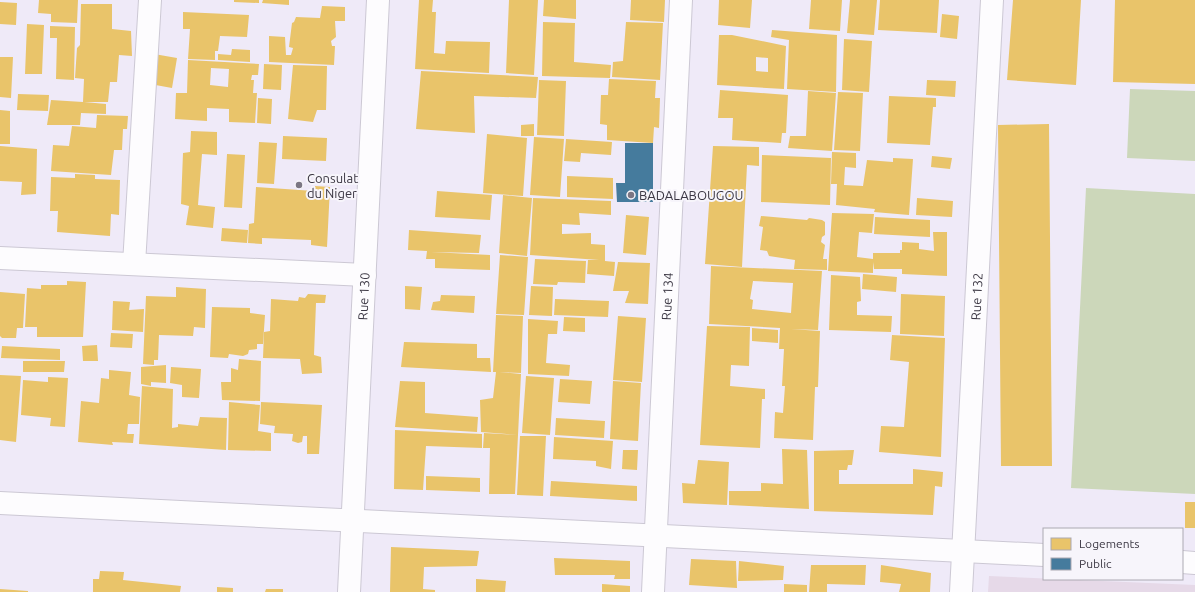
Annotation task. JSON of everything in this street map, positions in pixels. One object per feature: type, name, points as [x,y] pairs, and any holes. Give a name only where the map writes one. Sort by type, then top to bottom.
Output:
[{"type":"street","points":[[134,264],[150,0]]},
{"type":"street","name":"Rue 130","points":[[349,592],[378,0]]},
{"type":"street","name":"Rue 134","points":[[653,592],[681,0]]},
{"type":"street","name":"Rue 132","points":[[961,592],[992,0]]},
{"type":"street","points":[[0,258],[365,275]]},
{"type":"street","points":[[0,503],[1043,555]]},
{"type":"street","points":[[1183,562],[1195,563]]},
{"type":"shaded area","points":[[989,576],[1043,578],[1043,580],[1081,580],[1195,585],[1195,592],[988,592]]},
{"type":"green space","points":[[1130,89],[1195,91],[1195,161],[1127,158]]},
{"type":"green space","points":[[1086,188],[1195,194],[1195,494],[1071,488]]},
{"type":"building: Logements","points":[[39,0],[78,0],[77,23],[51,22],[51,14],[38,13]]},
{"type":"building: Logements","points":[[234,0],[259,0],[259,3],[234,2]]},
{"type":"building: Logements","points":[[263,0],[289,0],[289,5],[262,3]]},
{"type":"building: Logements","points":[[419,0],[433,0],[432,12],[436,12],[434,53],[445,54],[446,41],[490,42],[489,73],[415,69]]},
{"type":"building: Logements","points":[[509,0],[538,0],[534,75],[506,73]]},
{"type":"building: Logements","points":[[544,0],[576,0],[576,19],[543,16]]},
{"type":"building: Logements","points":[[631,0],[665,0],[664,22],[630,20]]},
{"type":"building: Logements","points":[[719,0],[752,0],[750,28],[718,25]]},
{"type":"building: Logements","points":[[811,0],[842,0],[840,31],[809,29]]},
{"type":"building: Logements","points":[[850,0],[877,0],[874,35],[847,33]]},
{"type":"building: Logements","points":[[880,0],[939,0],[937,33],[878,30]]},
{"type":"building: Logements","points":[[1013,0],[1081,0],[1076,85],[1007,80]]},
{"type":"building: Logements","points":[[1115,0],[1195,0],[1195,84],[1113,82]]},
{"type":"building: Logements","points":[[0,2],[17,3],[16,25],[0,24]]},
{"type":"building: Logements","points":[[81,4],[112,4],[112,29],[131,31],[132,56],[119,55],[117,82],[110,82],[108,102],[84,102],[106,104],[106,114],[81,113],[80,125],[47,125],[51,100],[83,102],[84,79],[75,78],[77,48],[80,45]]},
{"type":"building: Logements","points":[[322,6],[345,7],[345,21],[335,21],[336,37],[331,41],[332,46],[335,46],[334,65],[269,62],[269,36],[285,37],[286,55],[291,55],[293,48],[289,47],[292,23],[296,17],[320,18]]},
{"type":"building: Logements","points":[[183,12],[249,15],[247,37],[220,36],[218,51],[215,51],[215,60],[188,59],[190,29],[183,29]]},
{"type":"building: Logements","points":[[942,14],[959,16],[957,39],[940,37]]},
{"type":"building: Logements","points":[[543,22],[575,23],[574,62],[611,65],[610,78],[542,76]]},
{"type":"building: Logements","points":[[626,22],[663,23],[660,80],[612,77],[613,62],[623,61]]},
{"type":"building: Logements","points":[[27,24],[44,25],[42,74],[25,74]]},
{"type":"building: Logements","points":[[50,26],[75,27],[74,80],[56,79],[57,38],[50,38]]},
{"type":"building: Logements","points":[[772,30],[837,35],[836,92],[787,89],[789,40],[771,37]]},
{"type":"building: Logements","points":[[719,35],[732,35],[786,46],[784,89],[717,85]],"holes":[[[756,57],[768,58],[768,72],[756,71]]]},
{"type":"building: Logements","points":[[844,39],[872,41],[869,92],[842,90]]},
{"type":"building: Logements","points":[[232,49],[250,50],[250,62],[218,60],[218,54],[231,55]]},
{"type":"building: Logements","points":[[154,54],[177,58],[172,88],[150,84]]},
{"type":"building: Logements","points":[[0,57],[13,57],[11,98],[0,97]]},
{"type":"building: Logements","points":[[188,60],[259,64],[258,75],[252,75],[251,80],[254,80],[253,93],[257,93],[255,123],[229,122],[229,109],[207,108],[207,121],[175,119],[176,93],[187,93]],"holes":[[[211,68],[229,69],[228,87],[210,85]]]},
{"type":"building: Logements","points":[[264,64],[282,65],[281,90],[263,89]]},
{"type":"building: Logements","points":[[293,65],[327,66],[326,110],[317,110],[313,122],[288,119]]},
{"type":"building: Logements","points":[[421,71],[538,77],[536,98],[474,96],[475,133],[416,129]]},
{"type":"building: Logements","points":[[609,79],[656,81],[655,98],[660,98],[659,128],[654,127],[653,143],[607,140],[607,125],[600,124],[601,95],[608,95]]},
{"type":"building: Logements","points":[[539,80],[566,81],[564,136],[537,135]]},
{"type":"building: Logements","points":[[927,80],[956,81],[955,97],[926,95]]},
{"type":"building: Logements","points":[[720,90],[788,95],[786,133],[782,133],[781,143],[732,140],[733,118],[718,118]]},
{"type":"building: Logements","points":[[808,91],[836,93],[832,151],[788,148],[790,136],[806,136]]},
{"type":"building: Logements","points":[[838,92],[863,93],[860,151],[834,150]]},
{"type":"building: Logements","points":[[18,94],[49,95],[48,111],[17,110]]},
{"type":"building: Logements","points":[[889,96],[936,98],[936,107],[933,107],[930,145],[887,143]]},
{"type":"building: Logements","points":[[258,98],[272,99],[271,124],[257,123]]},
{"type":"building: Logements","points":[[0,110],[10,111],[10,144],[0,144]]},
{"type":"building: Logements","points":[[97,115],[128,116],[127,129],[123,129],[122,150],[114,150],[111,175],[51,171],[53,145],[69,146],[72,126],[96,128]]},
{"type":"building: Logements","points":[[534,124],[534,136],[521,136],[521,125]]},
{"type":"building: Logements","points":[[1049,124],[1052,466],[1001,466],[998,125]]},
{"type":"building: Logements","points":[[191,131],[217,132],[217,155],[202,154],[198,205],[215,207],[213,228],[186,225],[189,206],[181,204],[183,153],[190,152]]},
{"type":"building: Logements","points":[[487,134],[527,138],[523,196],[483,193]]},
{"type":"building: Logements","points":[[283,136],[327,138],[326,161],[282,159]]},
{"type":"building: Logements","points":[[534,137],[564,139],[560,197],[530,195]]},
{"type":"building: Logements","points":[[566,139],[612,142],[611,155],[581,153],[580,162],[564,161]]},
{"type":"building: Logements","points":[[259,142],[277,143],[274,184],[257,183]]},
{"type":"building: Logements","points":[[0,146],[37,149],[36,194],[21,195],[22,182],[0,181]]},
{"type":"building: Logements","points":[[713,146],[759,147],[759,166],[747,165],[742,267],[705,264]]},
{"type":"building: Logements","points":[[832,152],[856,153],[856,168],[845,167],[844,185],[863,186],[867,160],[893,162],[893,158],[913,159],[909,215],[874,212],[875,209],[836,205],[837,184],[831,184]]},
{"type":"building: Logements","points":[[227,154],[245,155],[242,208],[224,207]]},
{"type":"building: Logements","points":[[762,155],[831,158],[830,205],[761,202]]},
{"type":"building: Logements","points":[[932,156],[952,158],[950,169],[931,167]]},
{"type":"building: Logements","points":[[75,174],[95,175],[95,179],[120,180],[119,215],[111,214],[110,236],[57,232],[58,211],[50,211],[51,177],[75,178]]},
{"type":"building: Logements","points":[[567,176],[613,178],[613,199],[567,197]]},
{"type":"building: Logements","points":[[315,186],[330,187],[327,247],[311,245],[311,240],[262,238],[262,244],[248,243],[249,224],[254,223],[256,187],[314,191]]},
{"type":"building: Logements","points":[[437,191],[492,195],[490,220],[435,217]]},
{"type":"building: Logements","points":[[503,195],[532,198],[527,256],[499,253]]},
{"type":"building: Logements","points":[[533,198],[611,201],[611,215],[579,213],[580,225],[562,224],[562,234],[591,233],[591,244],[605,245],[605,261],[615,262],[614,276],[587,274],[588,260],[599,260],[530,255]]},
{"type":"building: Logements","points":[[917,198],[953,201],[952,217],[916,215]]},
{"type":"building: Logements","points":[[832,213],[874,214],[872,233],[859,232],[857,257],[873,259],[873,253],[900,253],[900,250],[902,250],[902,242],[919,243],[919,249],[934,251],[933,232],[947,232],[947,276],[902,274],[902,269],[874,269],[873,262],[873,273],[828,271]]},
{"type":"building: Logements","points":[[626,215],[649,217],[646,255],[623,253]]},
{"type":"building: Logements","points":[[761,216],[807,220],[809,218],[822,220],[825,222],[825,235],[822,237],[821,242],[825,245],[823,259],[827,259],[827,270],[794,269],[795,260],[769,256],[767,251],[760,250],[763,227],[759,226]]},
{"type":"building: Logements","points":[[875,217],[930,220],[930,237],[874,234]]},
{"type":"building: Logements","points":[[222,228],[248,230],[247,243],[221,241]]},
{"type":"building: Logements","points":[[409,230],[481,235],[479,253],[431,252],[490,255],[490,270],[435,268],[435,259],[426,259],[427,251],[408,250]]},
{"type":"building: Logements","points":[[500,255],[528,257],[524,315],[496,314]]},
{"type":"building: Logements","points":[[535,259],[586,261],[585,283],[558,282],[557,285],[533,284]]},
{"type":"building: Logements","points":[[618,262],[650,263],[648,304],[625,303],[629,291],[613,291]]},
{"type":"building: Logements","points":[[711,266],[822,271],[818,330],[791,329],[820,331],[818,387],[815,387],[813,440],[774,438],[775,412],[783,413],[785,386],[782,386],[784,349],[779,349],[780,328],[709,324]],"holes":[[[753,281],[793,283],[791,313],[752,309],[753,300],[750,299]]]},
{"type":"building: Logements","points":[[863,274],[897,277],[896,292],[862,289]]},
{"type":"building: Logements","points":[[831,275],[860,277],[861,301],[857,302],[857,315],[892,316],[891,332],[829,330]]},
{"type":"building: Logements","points":[[67,281],[86,282],[83,337],[37,337],[37,327],[25,327],[27,288],[41,289],[41,285],[67,285]]},
{"type":"building: Logements","points":[[405,286],[422,287],[420,310],[405,309]]},
{"type":"building: Logements","points":[[531,286],[553,287],[552,316],[529,315]]},
{"type":"building: Logements","points":[[176,287],[206,289],[205,328],[194,327],[193,336],[159,335],[158,360],[154,360],[154,365],[143,364],[146,296],[176,297]]},
{"type":"building: Logements","points":[[0,292],[25,294],[23,328],[17,328],[16,338],[2,338],[0,336]]},
{"type":"building: Logements","points":[[308,294],[326,295],[325,303],[316,303],[314,355],[321,357],[322,373],[302,374],[300,359],[263,358],[264,332],[270,331],[271,299],[298,301],[299,297],[305,298]]},
{"type":"building: Logements","points":[[901,294],[945,296],[944,336],[900,334]]},
{"type":"building: Logements","points":[[441,295],[475,296],[474,313],[431,310],[433,302],[440,301]]},
{"type":"building: Logements","points":[[555,299],[609,301],[608,317],[554,315]]},
{"type":"building: Logements","points":[[113,301],[130,302],[129,310],[144,309],[143,332],[112,330]]},
{"type":"building: Logements","points":[[212,307],[250,308],[250,313],[265,315],[263,344],[257,344],[257,349],[249,350],[248,354],[243,356],[229,354],[228,358],[210,357]]},
{"type":"building: Logements","points":[[496,315],[523,316],[521,373],[499,372],[521,374],[518,435],[481,432],[480,400],[493,398],[496,372],[493,372]]},
{"type":"building: Logements","points":[[618,316],[646,318],[642,382],[613,380]]},
{"type":"building: Logements","points":[[564,317],[585,318],[585,332],[563,331]]},
{"type":"building: Logements","points":[[528,319],[558,321],[557,334],[548,334],[546,363],[570,365],[569,376],[528,374]]},
{"type":"building: Logements","points":[[707,326],[750,327],[749,366],[731,365],[730,386],[765,389],[765,399],[762,399],[760,448],[700,445]]},
{"type":"building: Logements","points":[[752,328],[778,330],[778,343],[752,341]]},
{"type":"building: Logements","points":[[111,333],[133,334],[132,348],[110,347]]},
{"type":"building: Logements","points":[[892,335],[945,338],[941,457],[879,452],[881,426],[904,427],[909,362],[890,360]]},
{"type":"building: Logements","points":[[404,342],[477,344],[477,358],[490,358],[491,372],[401,367]]},
{"type":"building: Logements","points":[[97,345],[98,361],[83,361],[82,346]]},
{"type":"building: Logements","points":[[2,346],[60,349],[60,360],[1,358]]},
{"type":"building: Logements","points":[[239,359],[261,361],[260,401],[222,400],[221,382],[231,382],[231,368],[238,370]]},
{"type":"building: Logements","points":[[23,361],[65,361],[64,372],[23,372]]},
{"type":"building: Logements","points":[[166,365],[166,383],[151,382],[151,386],[141,384],[141,367]]},
{"type":"building: Logements","points":[[171,367],[201,369],[199,398],[182,397],[182,385],[170,383]]},
{"type":"building: Logements","points":[[109,370],[131,372],[129,395],[140,397],[139,424],[128,424],[127,434],[134,434],[133,443],[112,442],[113,445],[78,442],[81,401],[99,403],[101,378],[109,379]]},
{"type":"building: Logements","points":[[0,375],[21,376],[16,442],[0,440]]},
{"type":"building: Logements","points":[[526,376],[554,378],[550,435],[522,433]]},
{"type":"building: Logements","points":[[48,377],[68,378],[65,427],[50,426],[51,418],[21,415],[23,380],[48,382]]},
{"type":"building: Logements","points":[[560,379],[592,381],[590,404],[558,402]]},
{"type":"building: Logements","points":[[400,381],[425,382],[425,413],[478,417],[477,432],[395,427]]},
{"type":"building: Logements","points":[[613,381],[641,383],[638,441],[610,439]]},
{"type":"building: Logements","points":[[142,386],[173,389],[172,428],[178,427],[178,424],[198,426],[200,417],[227,418],[226,450],[139,444]]},
{"type":"building: Logements","points":[[229,402],[260,405],[258,431],[271,433],[271,451],[228,450]]},
{"type":"building: Logements","points":[[261,402],[322,405],[319,454],[307,454],[307,436],[303,436],[302,442],[298,443],[292,441],[293,434],[274,433],[275,426],[260,424]]},
{"type":"building: Logements","points":[[556,418],[605,421],[604,438],[555,435]]},
{"type":"building: Logements","points":[[395,430],[482,434],[482,448],[426,446],[423,490],[394,489]]},
{"type":"building: Logements","points":[[484,433],[518,435],[515,494],[489,494],[490,448],[483,448]]},
{"type":"building: Logements","points":[[520,436],[546,436],[543,496],[517,495]]},
{"type":"building: Logements","points":[[554,437],[613,441],[611,469],[596,466],[596,461],[553,459]]},
{"type":"building: Logements","points":[[782,449],[807,450],[809,509],[729,505],[729,491],[761,491],[761,483],[783,484]]},
{"type":"building: Logements","points":[[623,450],[638,450],[637,470],[622,469]]},
{"type":"building: Logements","points":[[854,450],[852,465],[848,465],[847,470],[839,470],[839,484],[913,484],[913,469],[943,472],[942,487],[935,486],[933,515],[814,511],[814,451]]},
{"type":"building: Logements","points":[[698,460],[729,462],[727,505],[683,503],[682,483],[695,484]]},
{"type":"building: Logements","points":[[426,476],[480,478],[480,492],[426,490]]},
{"type":"building: Logements","points":[[551,481],[637,486],[637,501],[550,496]]},
{"type":"building: Logements","points":[[1185,502],[1195,502],[1195,528],[1185,528]]},
{"type":"building: Logements","points":[[391,547],[479,551],[477,566],[424,567],[423,589],[435,590],[435,592],[390,592]]},
{"type":"building: Logements","points":[[554,558],[630,561],[630,579],[614,579],[615,575],[555,575]]},
{"type":"building: Logements","points":[[691,559],[736,561],[737,588],[689,585]]},
{"type":"building: Logements","points":[[739,561],[784,566],[783,580],[738,581]]},
{"type":"building: Logements","points":[[811,565],[866,565],[865,585],[827,584],[827,592],[809,592]]},
{"type":"building: Logements","points":[[881,565],[931,573],[930,592],[899,592],[901,584],[880,582]]},
{"type":"building: Logements","points":[[100,571],[124,572],[123,580],[181,586],[180,592],[93,592],[93,579],[99,579]]},
{"type":"building: Logements","points":[[476,579],[506,581],[505,592],[476,592]]},
{"type":"building: Logements","points":[[602,584],[630,586],[630,592],[602,592]]},
{"type":"building: Logements","points":[[784,584],[807,585],[807,592],[784,592]]},
{"type":"building: Logements","points":[[217,587],[233,588],[233,592],[217,592]]},
{"type":"building: Logements","points":[[0,589],[28,591],[28,592],[0,592]]},
{"type":"building: Logements","points":[[266,589],[283,589],[283,592],[265,592]]},
{"type":"building: Public","points":[[625,143],[653,143],[653,202],[617,202],[616,183],[625,183]]},
{"type":"place","name":"Consulat du Niger","points":[[299,185]]},
{"type":"place","name":"BADALABOUGOU","points":[[631,195]]}]
